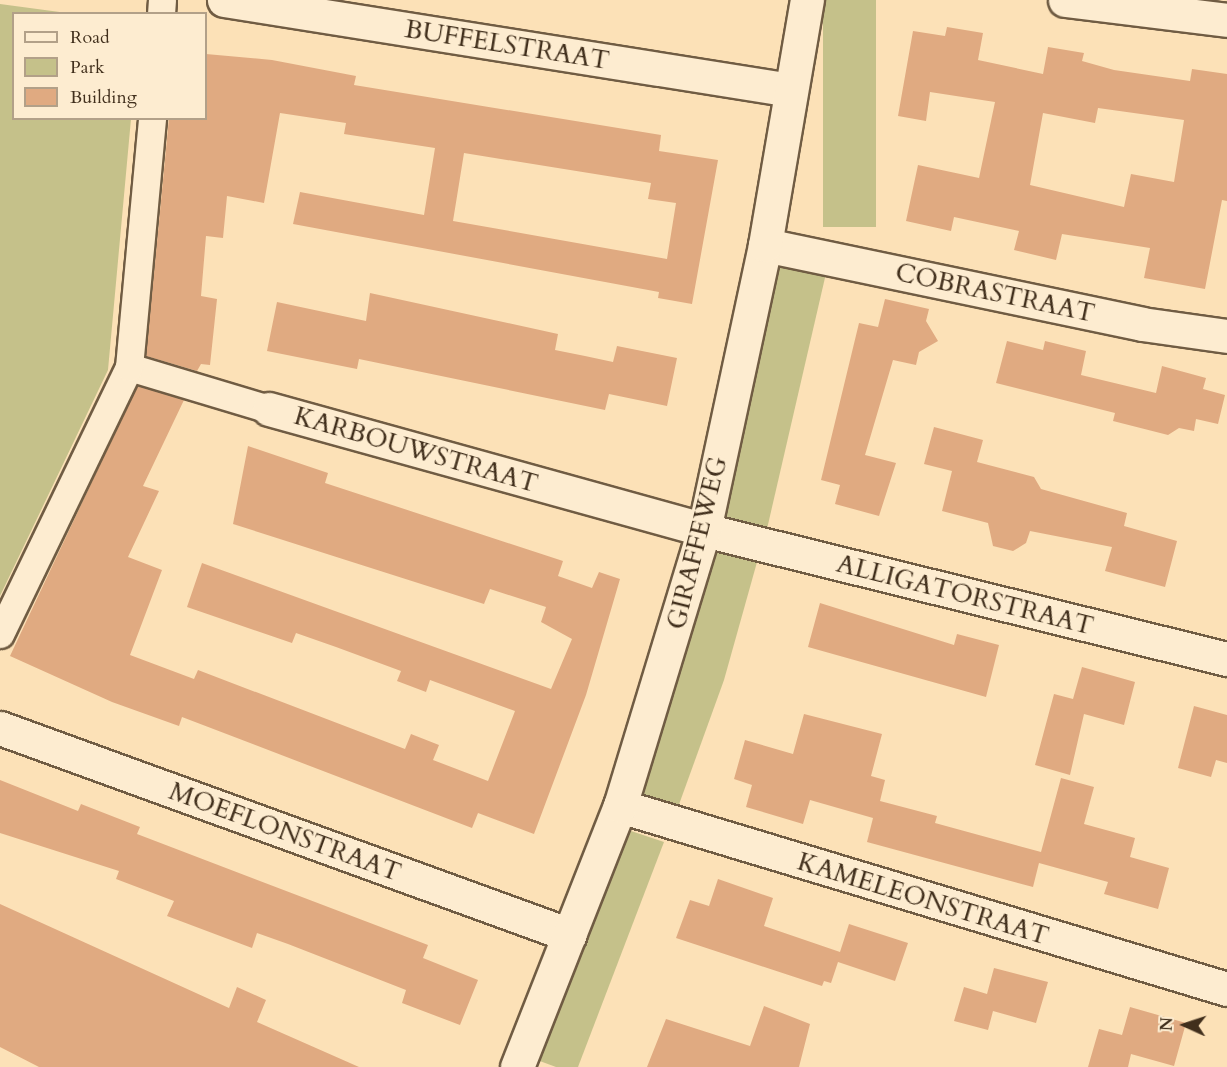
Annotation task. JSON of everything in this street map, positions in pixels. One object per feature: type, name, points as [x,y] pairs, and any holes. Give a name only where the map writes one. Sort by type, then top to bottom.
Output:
[{"type":"street","name":"BUFFELSTRAAT","points":[[224,0],[791,90]]},
{"type":"street","name":"GIRAFFEWEG","points":[[521,1066],[620,806],[704,530],[765,245],[807,0]]},
{"type":"street","points":[[1065,0],[1227,20]]},
{"type":"street","points":[[0,634],[129,367],[152,120]]},
{"type":"street","name":"COBRASTRAAT","points":[[765,245],[1142,324],[1227,336]]},
{"type":"street","name":"KARBOUWSTRAAT","points":[[129,367],[269,409],[704,530]]},
{"type":"street","name":"ALLIGATORSTRAAT","points":[[704,530],[1227,659]]},
{"type":"street","name":"MOEFLONSTRAAT","points":[[0,728],[570,935]]},
{"type":"street","name":"KAMELEONSTRAAT","points":[[620,806],[1227,990]]},
{"type":"green space","points":[[823,0],[876,0],[876,227],[823,227]]},
{"type":"green space","points":[[0,4],[60,12],[12,12],[12,120],[131,120],[108,370],[0,596]]},
{"type":"green space","points":[[778,259],[827,270],[766,531],[718,520]]},
{"type":"green space","points":[[717,543],[759,555],[724,680],[677,810],[638,796]]},
{"type":"green space","points":[[625,829],[664,842],[578,1067],[556,1067],[537,1060]]},
{"type":"building","points":[[947,27],[983,33],[978,60],[1043,74],[1048,47],[1084,53],[1082,61],[1114,70],[1190,81],[1192,69],[1227,74],[1227,201],[1222,200],[1205,289],[1144,278],[1150,248],[1062,234],[1056,260],[1014,250],[1019,231],[954,217],[951,231],[906,221],[918,165],[979,178],[995,102],[930,92],[926,121],[898,116],[913,31],[945,36]],"holes":[[[1098,108],[1184,120],[1174,182],[1131,174],[1124,207],[1030,185],[1043,113],[1095,123]]]},
{"type":"building","points":[[207,54],[272,60],[356,76],[354,85],[661,135],[659,151],[718,160],[692,304],[658,298],[659,292],[293,224],[300,192],[424,215],[435,148],[344,134],[346,123],[280,113],[264,203],[227,196],[223,238],[206,236],[201,296],[217,299],[210,365],[201,364],[197,371],[146,356],[169,120],[207,120]],"holes":[[[464,153],[651,183],[648,199],[676,203],[667,259],[453,221]]]},
{"type":"building","points":[[370,293],[558,334],[555,350],[613,362],[617,346],[677,358],[667,406],[609,394],[605,410],[359,359],[357,369],[267,351],[277,302],[366,321]]},
{"type":"building","points":[[885,299],[929,309],[926,321],[938,341],[919,352],[916,365],[893,360],[865,455],[896,463],[879,516],[835,504],[840,485],[821,480],[859,323],[878,327]]},
{"type":"building","points":[[1007,341],[1043,350],[1045,341],[1086,351],[1081,375],[1156,393],[1162,366],[1206,378],[1203,389],[1225,395],[1218,424],[1196,419],[1194,431],[1179,428],[1168,435],[1113,421],[1115,413],[996,383]]},
{"type":"building","points":[[137,386],[184,400],[143,486],[159,491],[128,557],[162,570],[130,655],[194,679],[198,670],[405,749],[411,734],[439,745],[433,760],[488,781],[515,711],[430,680],[426,692],[397,681],[401,671],[336,647],[296,633],[292,643],[187,607],[202,563],[551,689],[572,639],[541,622],[546,607],[490,589],[484,604],[233,524],[248,446],[328,473],[325,483],[563,561],[558,576],[592,588],[599,572],[620,579],[586,695],[534,834],[478,813],[472,828],[182,717],[179,726],[112,702],[10,656]]},
{"type":"building","points":[[934,427],[983,440],[977,462],[1034,477],[1041,489],[1127,513],[1124,526],[1177,541],[1165,587],[1105,571],[1112,547],[1030,531],[1026,543],[1013,551],[993,546],[988,523],[942,511],[952,471],[924,464]]},
{"type":"building","points":[[820,603],[954,645],[957,634],[999,645],[986,697],[808,647]]},
{"type":"building","points":[[1082,667],[1135,682],[1124,725],[1084,714],[1070,775],[1035,765],[1054,694],[1073,699]]},
{"type":"building","points":[[1194,706],[1227,715],[1227,763],[1216,760],[1211,777],[1178,768]]},
{"type":"building","points":[[804,714],[882,734],[871,776],[885,780],[880,801],[937,816],[935,823],[1041,852],[1061,778],[1094,787],[1084,824],[1135,838],[1130,857],[1169,868],[1158,909],[1104,894],[1108,882],[1039,863],[1033,887],[867,842],[873,818],[810,800],[803,824],[746,807],[752,785],[734,779],[745,740],[793,754]]},
{"type":"building","points":[[0,780],[78,811],[81,804],[140,827],[137,834],[428,945],[423,958],[478,980],[460,1025],[402,1003],[406,990],[288,944],[257,933],[252,948],[167,916],[174,901],[116,879],[119,871],[0,833]]},
{"type":"building","points":[[718,879],[773,898],[764,926],[840,952],[849,924],[908,943],[895,981],[838,962],[831,983],[824,981],[822,986],[676,938],[690,900],[709,906]]},
{"type":"building","points":[[0,904],[229,1008],[237,987],[266,1000],[257,1022],[359,1067],[39,1067],[0,1047]]},
{"type":"building","points":[[994,968],[1048,982],[1036,1023],[993,1011],[988,1030],[954,1021],[964,987],[987,994]]},
{"type":"building","points":[[764,1006],[810,1024],[799,1067],[647,1067],[666,1019],[750,1046]]},
{"type":"building","points":[[1130,1007],[1186,1023],[1174,1066],[1131,1054],[1128,1067],[1088,1067],[1099,1029],[1122,1035]]}]
